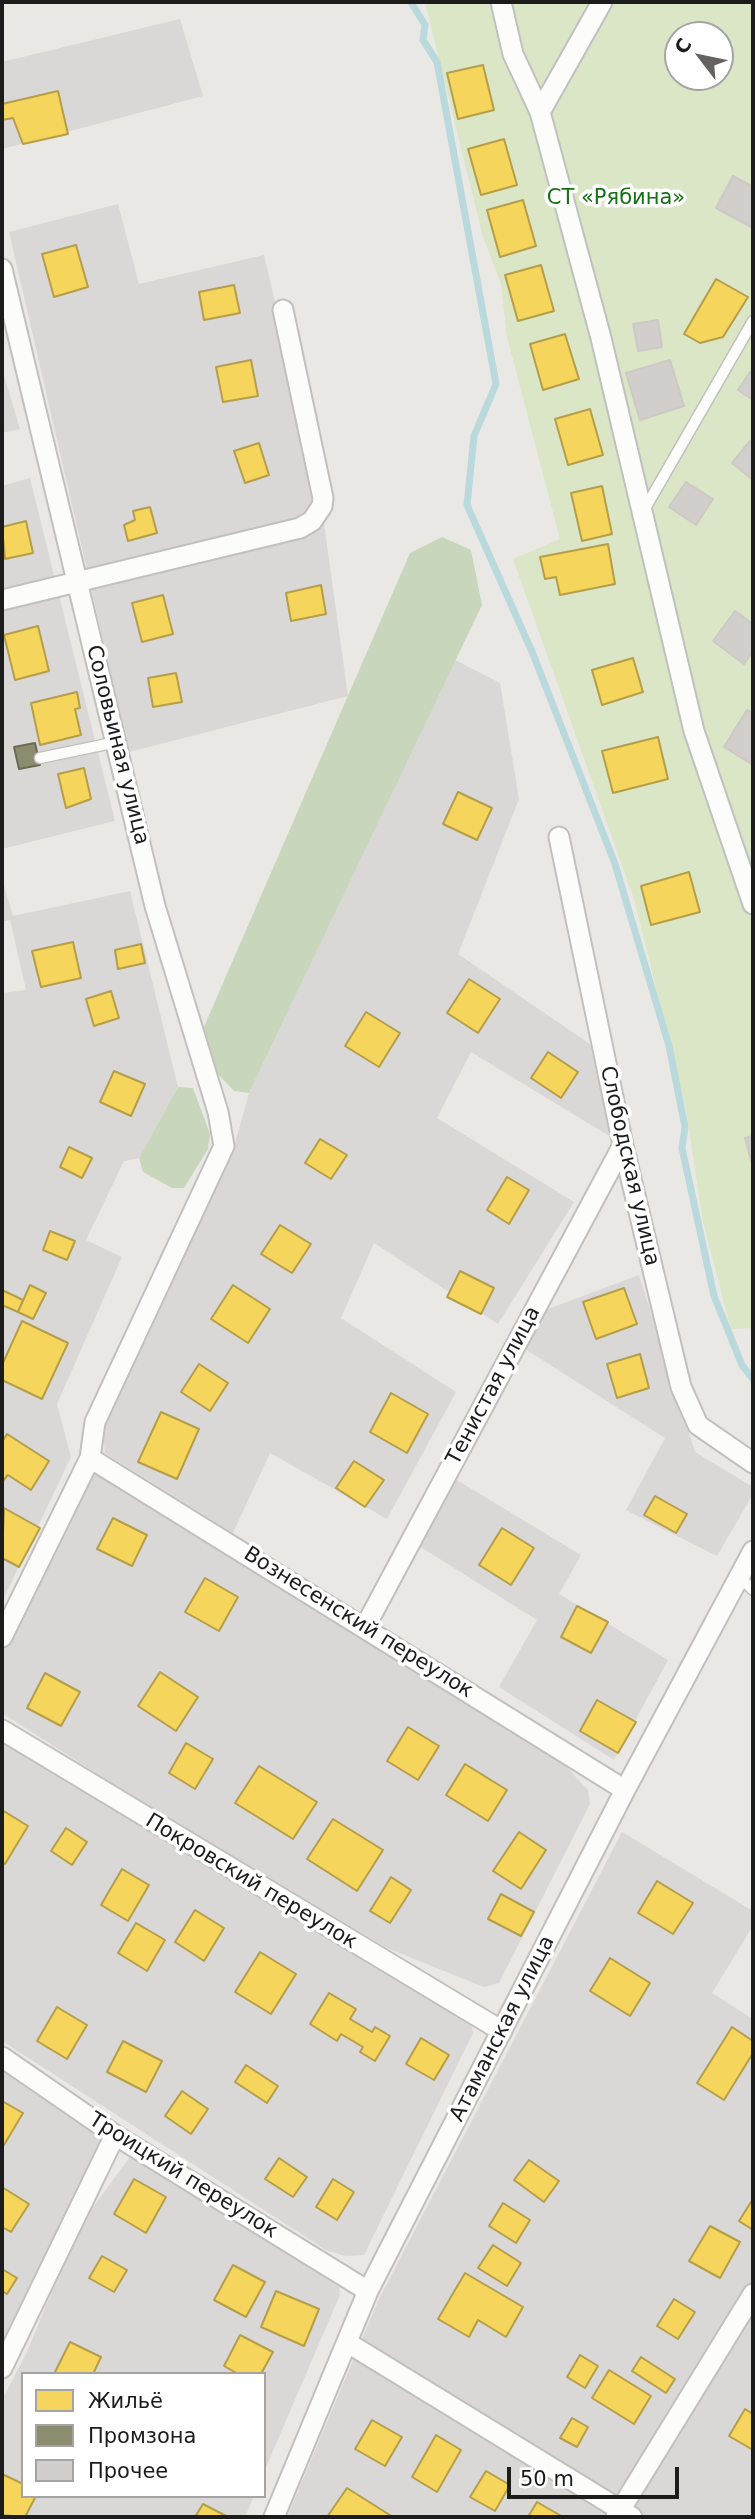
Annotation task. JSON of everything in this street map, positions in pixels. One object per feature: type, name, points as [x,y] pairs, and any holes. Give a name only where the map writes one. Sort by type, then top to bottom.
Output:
[{"type":"street","points":[[500,2],[513,54],[541,112],[601,338],[641,515],[695,731],[753,904]]},
{"type":"street","points":[[541,112],[601,2]]},
{"type":"street","name":"Соловьиная улица","points":[[2,269],[76,582],[118,742],[155,906],[218,1112],[224,1146],[95,1422],[90,1458],[2,1637]]},
{"type":"street","points":[[2,600],[300,528],[319,514],[323,498],[284,310]]},
{"type":"street","name":"Слободская улица","points":[[559,837],[623,1145],[681,1387],[698,1425],[753,1463]]},
{"type":"street","name":"Тенистая улица","points":[[365,1627],[623,1145]]},
{"type":"street","name":"Вознесенский переулок","points":[[90,1458],[625,1790]]},
{"type":"street","name":"Атаманская улица","points":[[274,2517],[368,2291],[625,1790],[746,1583],[753,1551]]},
{"type":"street","name":"Покровский переулок","points":[[2,1730],[502,2031]]},
{"type":"street","name":"Троицкий переулок","points":[[2,2057],[115,2135],[368,2291]]},
{"type":"street","points":[[2,2368],[115,2135]]},
{"type":"street","points":[[348,2343],[623,2515],[753,2294]]},
{"type":"lane","points":[[641,515],[753,321]]},
{"type":"lane","points":[[40,758],[118,742]]},
{"type":"shaded area","points":[[180,19],[203,96],[2,149],[2,62]]},
{"type":"shaded area","points":[[118,204],[139,284],[264,255],[319,488],[348,696],[129,752],[9,232]]},
{"type":"shaded area","points":[[2,369],[20,429],[2,433]]},
{"type":"shaded area","points":[[30,478],[115,821],[2,849],[2,486]]},
{"type":"shaded area","points":[[455,660],[500,683],[519,799],[458,954],[590,1044],[611,1137],[471,1052],[437,1118],[574,1202],[498,1324],[374,1243],[341,1318],[456,1392],[387,1519],[270,1453],[233,1533],[105,1453],[102,1425],[235,1143],[249,1093]]},
{"type":"shaded area","points":[[2,878],[13,916],[130,891],[178,1087],[139,1158],[124,1161],[86,1240],[122,1257],[57,1404],[71,1457],[2,1602],[2,993],[26,990],[10,920],[2,922]]},
{"type":"shaded area","points":[[639,1275],[695,1452],[753,1487],[753,1494],[717,1556],[626,1510],[665,1438],[525,1349],[543,1311]]},
{"type":"shaded area","points":[[96,1469],[561,1761],[588,1790],[590,1804],[499,1983],[484,1987],[387,1948],[141,1802],[2,1713],[2,1650],[26,1600],[39,1584]]},
{"type":"shaded area","points":[[455,1479],[581,1555],[559,1594],[668,1660],[614,1760],[499,1687],[537,1620],[419,1546]]},
{"type":"shaded area","points":[[2,1734],[168,1843],[470,2021],[473,2033],[364,2255],[345,2256],[326,2250],[2,2041]]},
{"type":"shaded area","points":[[622,1832],[753,1911],[753,1926],[712,1993],[753,2019],[753,2517],[287,2517],[379,2299]]},
{"type":"shaded area","points":[[2,2066],[111,2142],[2,2363]]},
{"type":"shaded area","points":[[132,2154],[339,2287],[340,2295],[266,2467],[266,2372],[21,2372],[21,2498],[253,2498],[245,2517],[2,2517],[2,2400],[27,2352],[78,2228]]},
{"type":"green space","name":"СТ «Рябина»","points":[[425,2],[753,2],[753,1328],[731,1329],[703,1222],[686,1109],[634,899],[513,559],[560,539],[507,337],[501,284],[483,237]]},
{"type":"green space","points":[[442,537],[471,550],[482,605],[249,1093],[234,1091],[216,1072],[203,1029],[410,553]]},
{"type":"green space","points":[[178,1087],[193,1088],[210,1134],[208,1149],[184,1188],[172,1188],[143,1172],[139,1158]]},
{"type":"building: Жильё","points":[[483,65],[494,110],[458,119],[447,73]]},
{"type":"building: Жильё","points":[[58,91],[68,134],[23,144],[13,118],[2,120],[2,104]]},
{"type":"building: Жильё","points":[[504,139],[517,185],[481,195],[468,149]]},
{"type":"building: Жильё","points":[[523,200],[536,246],[500,257],[487,210]]},
{"type":"building: Жильё","points":[[76,245],[88,287],[54,297],[42,254]]},
{"type":"building: Жильё","points":[[541,265],[554,311],[518,321],[505,275]]},
{"type":"building: Жильё","points":[[716,279],[748,297],[723,337],[700,343],[684,334]]},
{"type":"building: Жильё","points":[[234,285],[240,313],[204,320],[199,292]]},
{"type":"building: Жильё","points":[[565,334],[579,379],[543,390],[530,344]]},
{"type":"building: Жильё","points":[[251,360],[258,396],[223,402],[216,367]]},
{"type":"building: Жильё","points":[[590,409],[603,455],[568,465],[555,419]]},
{"type":"building: Жильё","points":[[259,443],[269,475],[245,483],[234,451]]},
{"type":"building: Жильё","points":[[602,486],[612,534],[582,541],[571,493]]},
{"type":"building: Жильё","points":[[150,507],[157,533],[128,541],[124,525],[135,520],[133,511]]},
{"type":"building: Жильё","points":[[26,521],[33,553],[5,559],[2,527]]},
{"type":"building: Жильё","points":[[608,544],[615,584],[560,595],[556,577],[545,579],[540,557]]},
{"type":"building: Жильё","points":[[321,585],[326,614],[291,621],[286,593]]},
{"type":"building: Жильё","points":[[163,595],[173,634],[142,642],[132,603]]},
{"type":"building: Жильё","points":[[38,626],[49,671],[15,680],[4,635]]},
{"type":"building: Жильё","points":[[633,658],[643,692],[602,705],[592,670]]},
{"type":"building: Жильё","points":[[176,673],[182,702],[153,707],[148,678]]},
{"type":"building: Жильё","points":[[77,692],[80,708],[75,709],[81,735],[40,745],[31,703]]},
{"type":"building: Жильё","points":[[658,737],[668,779],[613,793],[602,751]]},
{"type":"building: Жильё","points":[[84,768],[91,799],[66,808],[58,774]]},
{"type":"building: Жильё","points":[[458,792],[492,808],[477,840],[443,824]]},
{"type":"building: Жильё","points":[[689,872],[700,912],[651,925],[641,886]]},
{"type":"building: Жильё","points":[[73,942],[81,978],[41,987],[32,951]]},
{"type":"building: Жильё","points":[[141,944],[145,963],[118,969],[115,950]]},
{"type":"building: Жильё","points":[[469,979],[500,999],[478,1033],[447,1013]]},
{"type":"building: Жильё","points":[[111,991],[119,1018],[94,1026],[86,999]]},
{"type":"building: Жильё","points":[[366,1012],[400,1033],[379,1067],[345,1046]]},
{"type":"building: Жильё","points":[[548,1052],[578,1072],[561,1098],[531,1078]]},
{"type":"building: Жильё","points":[[114,1071],[145,1084],[131,1116],[100,1102]]},
{"type":"building: Жильё","points":[[320,1139],[347,1155],[331,1179],[305,1163]]},
{"type":"building: Жильё","points":[[69,1147],[92,1158],[82,1178],[60,1167]]},
{"type":"building: Жильё","points":[[507,1177],[529,1190],[509,1224],[487,1210]]},
{"type":"building: Жильё","points":[[280,1225],[311,1244],[292,1273],[261,1254]]},
{"type":"building: Жильё","points":[[50,1231],[75,1241],[67,1260],[43,1250]]},
{"type":"building: Жильё","points":[[460,1271],[494,1288],[481,1314],[447,1297]]},
{"type":"building: Жильё","points":[[30,1285],[46,1293],[33,1319],[18,1312]]},
{"type":"building: Жильё","points":[[233,1285],[270,1309],[248,1343],[211,1319]]},
{"type":"building: Жильё","points":[[624,1288],[637,1324],[596,1339],[583,1302]]},
{"type":"building: Жильё","points":[[2,1290],[23,1300],[18,1312],[2,1305]]},
{"type":"building: Жильё","points":[[22,1321],[68,1343],[42,1399],[2,1380],[2,1365]]},
{"type":"building: Жильё","points":[[640,1354],[649,1388],[617,1398],[607,1364]]},
{"type":"building: Жильё","points":[[199,1364],[228,1383],[210,1411],[181,1392]]},
{"type":"building: Жильё","points":[[391,1393],[428,1414],[407,1453],[370,1432]]},
{"type":"building: Жильё","points":[[161,1412],[199,1429],[177,1479],[138,1462]]},
{"type":"building: Жильё","points":[[7,1434],[49,1461],[31,1490],[8,1475],[2,1482],[2,1442]]},
{"type":"building: Жильё","points":[[354,1461],[384,1480],[365,1507],[336,1488]]},
{"type":"building: Жильё","points":[[655,1496],[687,1514],[676,1533],[644,1515]]},
{"type":"building: Жильё","points":[[4,1508],[40,1528],[19,1567],[2,1558]]},
{"type":"building: Жильё","points":[[113,1518],[147,1535],[132,1566],[97,1549]]},
{"type":"building: Жильё","points":[[502,1528],[534,1548],[511,1585],[479,1565]]},
{"type":"building: Жильё","points":[[205,1578],[238,1597],[219,1631],[185,1612]]},
{"type":"building: Жильё","points":[[577,1606],[608,1622],[591,1653],[561,1637]]},
{"type":"building: Жильё","points":[[160,1672],[198,1697],[176,1731],[138,1706]]},
{"type":"building: Жильё","points":[[45,1673],[80,1692],[61,1726],[27,1708]]},
{"type":"building: Жильё","points":[[597,1700],[636,1722],[618,1753],[580,1731]]},
{"type":"building: Жильё","points":[[408,1727],[439,1746],[418,1780],[387,1761]]},
{"type":"building: Жильё","points":[[186,1743],[213,1759],[195,1789],[169,1773]]},
{"type":"building: Жильё","points":[[465,1764],[507,1790],[488,1821],[446,1795]]},
{"type":"building: Жильё","points":[[259,1766],[317,1802],[293,1839],[235,1803]]},
{"type":"building: Жильё","points":[[2,1810],[28,1826],[5,1864],[2,1862]]},
{"type":"building: Жильё","points":[[333,1819],[383,1850],[357,1891],[307,1859]]},
{"type":"building: Жильё","points":[[66,1828],[87,1842],[72,1865],[51,1851]]},
{"type":"building: Жильё","points":[[519,1832],[546,1850],[521,1889],[493,1871]]},
{"type":"building: Жильё","points":[[122,1869],[149,1885],[128,1921],[101,1905]]},
{"type":"building: Жильё","points":[[391,1877],[411,1890],[390,1923],[370,1911]]},
{"type":"building: Жильё","points":[[657,1881],[693,1903],[673,1934],[638,1913]]},
{"type":"building: Жильё","points":[[501,1894],[534,1912],[521,1936],[488,1919]]},
{"type":"building: Жильё","points":[[195,1910],[224,1928],[204,1961],[175,1942]]},
{"type":"building: Жильё","points":[[136,1923],[165,1940],[147,1971],[118,1953]]},
{"type":"building: Жильё","points":[[260,1952],[296,1974],[271,2014],[235,1992]]},
{"type":"building: Жильё","points":[[610,1958],[650,1983],[630,2016],[590,1991]]},
{"type":"building: Жильё","points":[[329,1993],[356,2009],[350,2019],[372,2032],[375,2027],[390,2036],[375,2061],[360,2052],[363,2047],[341,2034],[337,2041],[310,2024]]},
{"type":"building: Жильё","points":[[57,2007],[87,2025],[67,2059],[37,2041]]},
{"type":"building: Жильё","points":[[732,2027],[753,2041],[753,2053],[724,2100],[697,2083]]},
{"type":"building: Жильё","points":[[421,2038],[449,2055],[434,2080],[406,2064]]},
{"type":"building: Жильё","points":[[123,2041],[162,2061],[146,2092],[107,2072]]},
{"type":"building: Жильё","points":[[246,2065],[278,2086],[267,2103],[235,2082]]},
{"type":"building: Жильё","points":[[182,2091],[208,2109],[191,2134],[165,2116]]},
{"type":"building: Жильё","points":[[2,2101],[23,2113],[4,2145],[2,2144]]},
{"type":"building: Жильё","points":[[279,2158],[307,2177],[293,2197],[265,2179]]},
{"type":"building: Жильё","points":[[529,2160],[559,2181],[544,2202],[514,2180]]},
{"type":"building: Жильё","points":[[134,2179],[166,2197],[146,2233],[114,2214]]},
{"type":"building: Жильё","points":[[333,2179],[354,2192],[337,2220],[316,2207]]},
{"type":"building: Жильё","points":[[2,2187],[29,2204],[11,2232],[2,2227]]},
{"type":"building: Жильё","points":[[751,2202],[753,2203],[753,2230],[739,2221]]},
{"type":"building: Жильё","points":[[503,2203],[530,2220],[516,2243],[489,2226]]},
{"type":"building: Жильё","points":[[710,2226],[740,2242],[720,2278],[689,2261]]},
{"type":"building: Жильё","points":[[493,2245],[521,2263],[507,2286],[478,2268]]},
{"type":"building: Жильё","points":[[102,2256],[127,2270],[114,2292],[89,2278]]},
{"type":"building: Жильё","points":[[233,2265],[265,2282],[246,2317],[214,2300]]},
{"type":"building: Жильё","points":[[2,2269],[17,2278],[7,2294],[2,2291]]},
{"type":"building: Жильё","points":[[465,2273],[523,2307],[506,2337],[478,2320],[469,2337],[438,2319]]},
{"type":"building: Жильё","points":[[276,2291],[319,2309],[304,2346],[261,2327]]},
{"type":"building: Жильё","points":[[674,2299],[695,2312],[678,2339],[657,2326]]},
{"type":"building: Жильё","points":[[240,2335],[273,2352],[262,2372],[234,2372],[224,2366]]},
{"type":"building: Жильё","points":[[70,2342],[101,2357],[94,2372],[55,2372]]},
{"type":"building: Жильё","points":[[580,2355],[598,2366],[585,2388],[567,2377]]},
{"type":"building: Жильё","points":[[641,2357],[675,2379],[666,2393],[632,2371]]},
{"type":"building: Жильё","points":[[609,2370],[651,2396],[634,2424],[592,2398]]},
{"type":"building: Жильё","points":[[745,2409],[753,2414],[753,2450],[729,2436]]},
{"type":"building: Жильё","points":[[572,2418],[588,2427],[577,2447],[560,2438]]},
{"type":"building: Жильё","points":[[372,2420],[402,2437],[385,2466],[355,2449]]},
{"type":"building: Жильё","points":[[436,2435],[461,2450],[437,2492],[412,2477]]},
{"type":"building: Жильё","points":[[486,2471],[510,2485],[495,2511],[470,2497]]},
{"type":"building: Жильё","points":[[2,2474],[21,2483],[21,2498],[35,2498],[25,2517],[2,2515]]},
{"type":"building: Жильё","points":[[347,2488],[393,2517],[327,2517]]},
{"type":"building: Жильё","points":[[537,2502],[563,2517],[528,2517]]},
{"type":"building: Жильё","points":[[203,2504],[228,2517],[195,2517]]},
{"type":"building: Промзона","points":[[35,743],[40,765],[19,769],[14,747]]},
{"type":"building: Прочее","points":[[733,176],[753,187],[753,228],[716,208]]},
{"type":"building: Прочее","points":[[658,320],[662,347],[638,351],[633,324]]},
{"type":"building: Прочее","points":[[670,360],[684,406],[640,420],[626,373]]},
{"type":"building: Прочее","points":[[750,372],[753,374],[753,400],[738,390]]},
{"type":"building: Прочее","points":[[750,441],[753,444],[753,480],[732,463]]},
{"type":"building: Прочее","points":[[686,482],[713,499],[696,525],[669,507]]},
{"type":"building: Прочее","points":[[735,611],[753,624],[753,650],[744,664],[713,641]]},
{"type":"building: Прочее","points":[[747,710],[753,713],[753,765],[724,747]]},
{"type":"building: Прочее","points":[[753,1136],[753,1167],[745,1138]]},
{"type":"waterway","points":[[411,2],[425,25],[423,40],[437,62],[496,384],[474,436],[467,505],[533,654],[615,864],[669,1046],[685,1127],[682,1148],[714,1296],[742,1365],[753,1379]]}]
